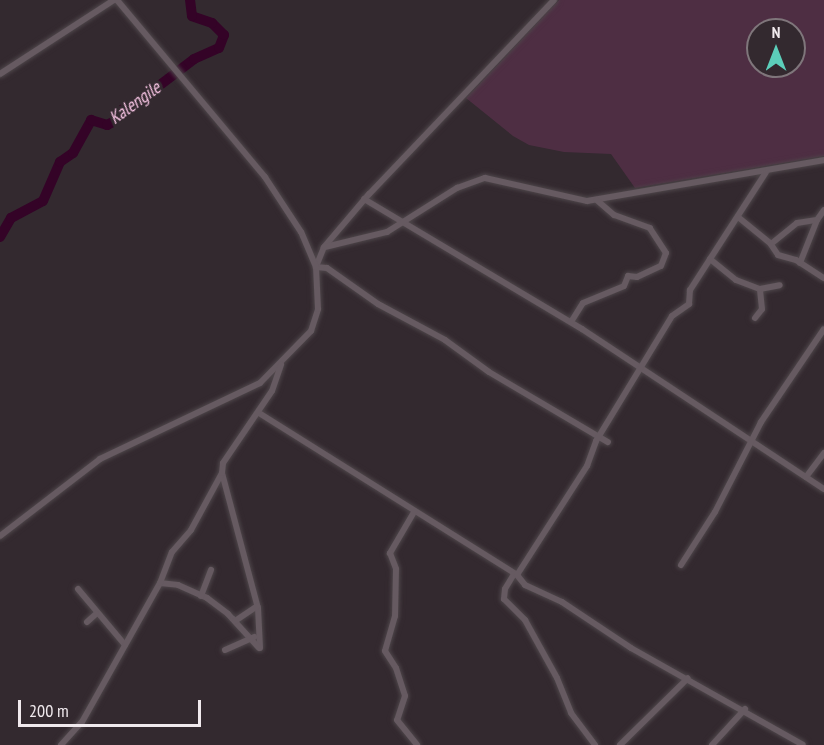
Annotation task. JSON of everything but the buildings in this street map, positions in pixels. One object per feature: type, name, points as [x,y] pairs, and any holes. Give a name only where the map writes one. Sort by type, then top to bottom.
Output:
[{"type":"street","points":[[0,74],[116,0],[265,177],[301,232],[316,267],[318,309],[311,331],[281,365],[260,383],[179,419],[86,467],[0,536]]},
{"type":"street","points":[[316,267],[324,247],[364,200],[554,0]]},
{"type":"street","points":[[324,247],[357,242],[404,222],[457,188],[485,178],[587,201],[766,172],[824,160]]},
{"type":"street","points":[[595,745],[571,713],[557,678],[525,620],[504,599],[505,589],[587,466],[599,437],[672,316],[689,304],[690,290],[766,172]]},
{"type":"street","points":[[364,200],[571,322],[641,366],[824,489]]},
{"type":"street","points":[[571,322],[583,303],[624,286],[628,276],[637,278],[661,266],[666,253],[650,228],[614,215],[597,200]]},
{"type":"street","points":[[800,263],[817,220],[824,210]]},
{"type":"street","points":[[738,217],[771,244],[778,255],[800,263],[824,278]]},
{"type":"street","points":[[771,244],[797,223],[817,220]]},
{"type":"street","points":[[710,259],[736,280],[760,289],[780,285]]},
{"type":"street","points":[[316,267],[327,268],[346,279],[378,304],[445,340],[489,372],[608,442]]},
{"type":"street","points":[[755,318],[762,309],[760,289]]},
{"type":"street","points":[[681,565],[753,440],[824,329]]},
{"type":"street","points":[[228,614],[260,648],[261,634],[257,606],[222,473],[223,463],[272,392],[281,365]]},
{"type":"street","points":[[258,413],[516,574],[525,585],[562,602],[631,648],[745,709],[799,744]]},
{"type":"street","points":[[807,477],[824,453]]},
{"type":"street","points":[[61,745],[82,722],[160,583],[172,552],[191,530],[222,473]]},
{"type":"street","points":[[414,512],[390,553],[396,569],[395,616],[385,651],[396,669],[405,696],[397,720],[417,745]]},
{"type":"street","points":[[201,596],[211,570]]},
{"type":"street","points":[[160,583],[178,585],[201,596],[235,621],[257,606]]},
{"type":"street","points":[[78,589],[96,614],[125,645]]},
{"type":"street","points":[[87,622],[96,614]]},
{"type":"street","points":[[225,650],[261,634]]},
{"type":"street","points":[[620,745],[688,678]]},
{"type":"street","points":[[712,745],[745,709]]},
{"type":"shaded area","points":[[559,0],[824,0],[824,156],[635,188],[611,154],[564,152],[529,145],[513,136],[466,98]]},
{"type":"waterway","name":"Kalengile","points":[[0,237],[11,218],[43,201],[60,162],[73,153],[91,120],[107,125],[117,120],[121,110],[135,104],[194,59],[219,48],[224,35],[212,23],[192,16],[190,0]]}]
